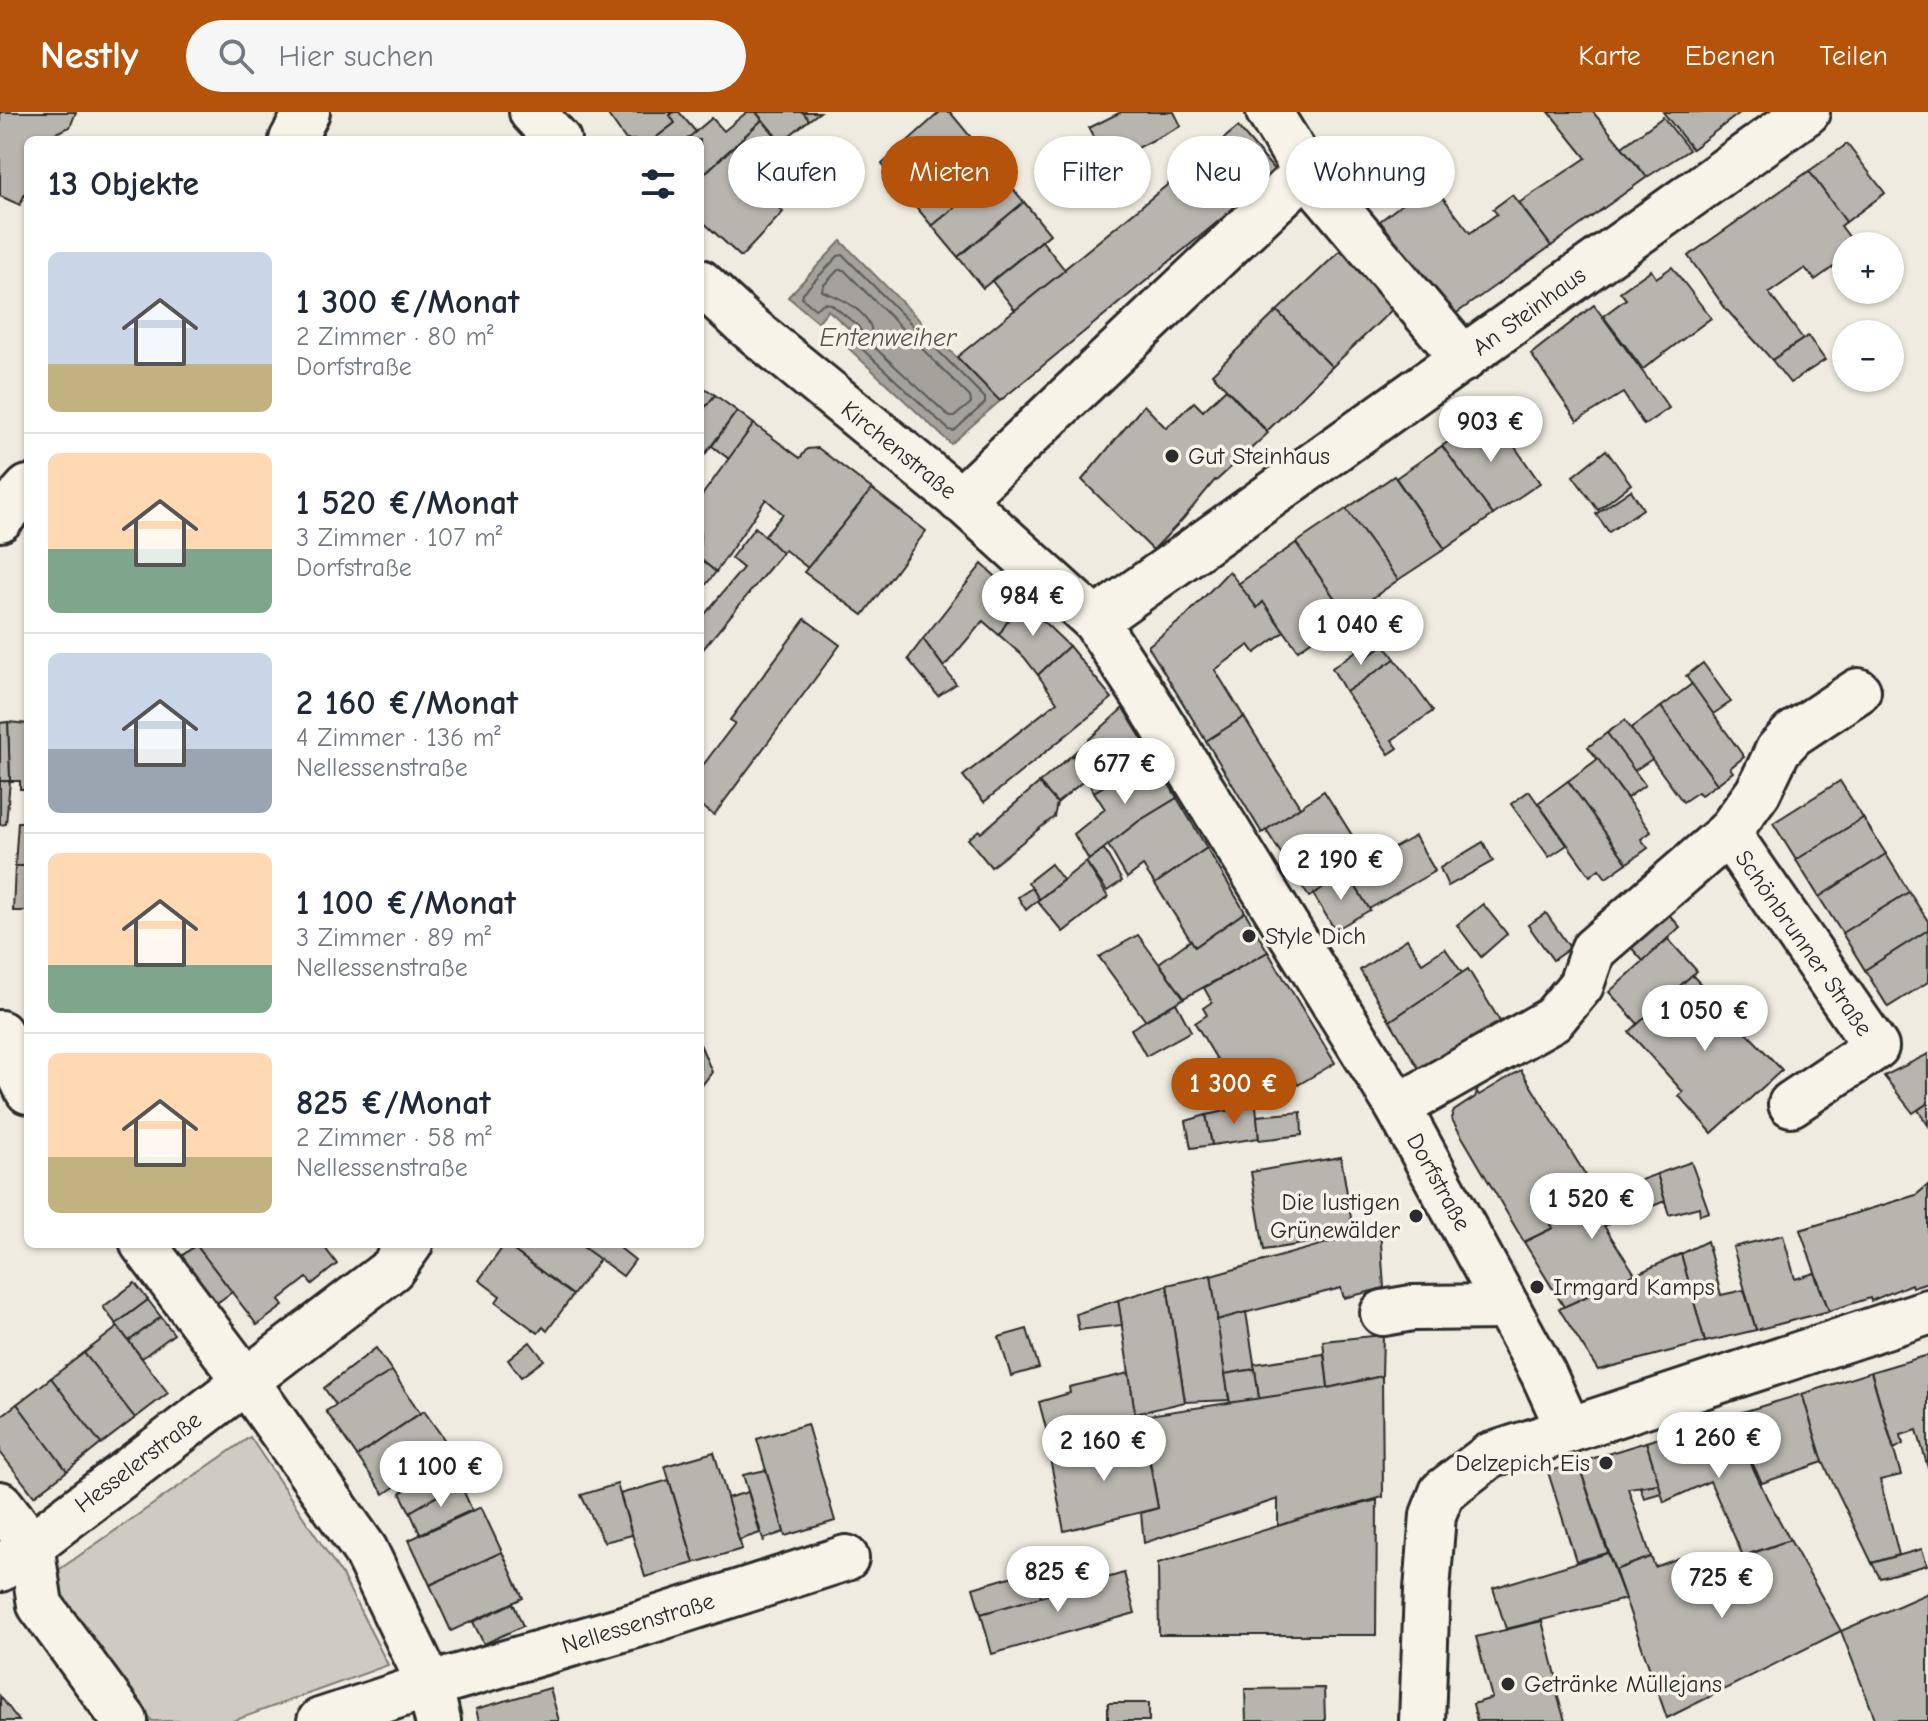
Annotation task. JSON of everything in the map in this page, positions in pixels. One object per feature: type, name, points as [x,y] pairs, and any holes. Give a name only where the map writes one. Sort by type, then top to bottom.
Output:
[{"type":"street","points":[[294,136],[307,112]]},
{"type":"street","points":[[532,112],[554,136]]},
{"type":"street","points":[[1269,112],[1286,140]]},
{"type":"street","name":"An Steinhaus","points":[[1095,621],[1807,112]]},
{"type":"street","points":[[960,500],[1286,191]]},
{"type":"street","points":[[1336,208],[1464,359]]},
{"type":"street","name":"Kirchenstraße","points":[[704,286],[744,323],[960,500],[1095,621]]},
{"type":"street","points":[[0,519],[24,492]]},
{"type":"street","name":"Dorfstraße","points":[[1095,621],[1398,1107],[1543,1373],[1569,1430]]},
{"type":"street","name":"Schönbrunner Straße","points":[[1398,1107],[1553,1019],[1581,985],[1593,950],[1728,833],[1758,792],[1778,750],[1793,734],[1858,691]]},
{"type":"street","name":"Schönbrunner Straße","points":[[1728,833],[1876,1047],[1791,1104]]},
{"type":"street","points":[[0,1033],[24,1083]]},
{"type":"street","points":[[146,1248],[246,1381],[365,1550],[434,1703],[320,1721]]},
{"type":"street","name":"Hesselerstraße","points":[[16,1556],[392,1269],[407,1248]]},
{"type":"street","points":[[1383,1313],[1412,1308],[1507,1307]]},
{"type":"street","points":[[1422,1721],[1433,1515],[1442,1492],[1489,1456],[1928,1312]]},
{"type":"street","points":[[0,1504],[16,1556],[40,1605],[125,1721]]},
{"type":"street","name":"Nellessenstraße","points":[[434,1703],[643,1623],[846,1558]]},
{"type":"shaded area","points":[[250,1437],[342,1575],[388,1665],[233,1721],[152,1721],[47,1578]]},
{"type":"water","name":"Entenweiher","points":[[841,241],[1000,401],[951,444],[845,345],[854,333],[828,310],[818,322],[788,297]]},
{"type":"building","points":[[0,112],[76,112],[70,127],[50,136],[24,136],[24,196],[20,205],[0,196]]},
{"type":"building","points":[[606,112],[674,112],[670,115],[675,123],[658,136],[623,136]]},
{"type":"building","points":[[679,112],[696,132],[692,136],[658,136],[675,123],[670,115]]},
{"type":"building","points":[[747,112],[756,112],[762,120],[745,136],[728,136],[728,152],[704,174],[704,136],[691,136],[712,118],[724,131]]},
{"type":"building","points":[[756,112],[803,112],[809,120],[789,136],[776,136]]},
{"type":"building","points":[[803,112],[820,112],[809,120]]},
{"type":"building","points":[[940,112],[950,112],[970,136],[913,136]]},
{"type":"building","points":[[1121,112],[1174,112],[1181,126],[1151,141],[1151,136],[1093,136],[1089,128]]},
{"type":"building","points":[[1549,112],[1593,112],[1647,177],[1551,246],[1519,203],[1586,158]]},
{"type":"building","points":[[1663,112],[1741,112],[1692,149]]},
{"type":"building","points":[[1663,117],[1689,150],[1647,177],[1622,147]]},
{"type":"building","points":[[762,120],[776,136],[745,136]]},
{"type":"building","points":[[1238,127],[1246,136],[1227,136]]},
{"type":"building","points":[[1847,144],[1885,193],[1846,222],[1809,171]]},
{"type":"building","points":[[728,152],[728,208],[779,208],[783,212],[741,257],[704,223],[704,174]]},
{"type":"building","points":[[1270,165],[1277,173],[1270,179]]},
{"type":"building","points":[[1809,171],[1846,222],[1841,226],[1846,232],[1832,232],[1832,268],[1815,280],[1805,268],[1769,293],[1803,339],[1772,360],[1726,309],[1688,256]]},
{"type":"building","points":[[1167,185],[1167,208],[1234,208],[1000,401],[957,357],[1139,208],[1151,208],[1151,198]]},
{"type":"building","points":[[1512,195],[1551,246],[1454,315],[1380,221],[1397,208],[1451,208],[1470,233],[1497,214],[1493,209]]},
{"type":"building","points":[[1024,202],[1050,234],[983,288],[958,257]]},
{"type":"building","points":[[917,208],[954,208],[932,226]]},
{"type":"building","points":[[954,208],[1017,208],[958,257],[932,226]]},
{"type":"building","points":[[1042,241],[1065,270],[1015,310],[992,281]]},
{"type":"building","points":[[1344,247],[1399,303],[1332,367],[1277,311]]},
{"type":"building","points":[[1672,267],[1711,318],[1643,369],[1603,316],[1626,299],[1620,292],[1651,270],[1656,278]]},
{"type":"building","points":[[1594,305],[1669,408],[1644,425],[1623,393],[1577,421],[1531,354]]},
{"type":"building","points":[[1277,311],[1332,367],[1267,431],[1212,374]]},
{"type":"building","points":[[1808,336],[1825,360],[1790,383],[1772,360]]},
{"type":"building","points":[[704,388],[715,395],[704,409]]},
{"type":"building","name":"Gut Steinhaus","points":[[1226,389],[1268,433],[1215,480],[1153,550],[1082,480],[1144,405],[1166,428],[1194,402],[1203,411]]},
{"type":"building","points":[[715,395],[737,411],[704,456],[704,409]]},
{"type":"building","points":[[737,411],[754,424],[729,459],[712,446]]},
{"type":"building","points":[[1491,413],[1540,483],[1493,515],[1442,446]]},
{"type":"building","points":[[754,424],[800,458],[807,449],[818,448],[872,489],[808,568],[763,537],[783,514],[766,499],[716,572],[704,562],[704,493]]},
{"type":"building","points":[[1442,446],[1493,515],[1445,549],[1396,478]]},
{"type":"building","points":[[1606,450],[1631,484],[1598,510],[1573,476]]},
{"type":"building","points":[[1394,476],[1445,549],[1398,580],[1346,509]]},
{"type":"building","points":[[872,489],[926,531],[863,615],[804,572]]},
{"type":"building","points":[[1631,490],[1643,509],[1609,532],[1596,514]]},
{"type":"building","points":[[1346,509],[1398,580],[1347,616],[1296,543]]},
{"type":"building","points":[[755,527],[782,553],[704,648],[704,615],[743,568],[731,558]]},
{"type":"building","points":[[1296,543],[1347,616],[1298,650],[1263,602],[1257,608],[1238,584]]},
{"type":"building","points":[[704,562],[716,572],[704,587]]},
{"type":"building","points":[[982,564],[1021,600],[999,635],[983,621],[944,667],[923,639]]},
{"type":"building","points":[[1229,571],[1257,608],[1263,602],[1284,632],[1255,653],[1249,645],[1215,670],[1244,717],[1206,741],[1148,646],[1185,617]]},
{"type":"building","points":[[1021,600],[1069,646],[1038,675],[1024,657],[999,635]]},
{"type":"building","points":[[805,619],[840,645],[714,815],[704,808],[704,764],[735,723],[730,720]]},
{"type":"building","points":[[923,639],[956,684],[938,696],[908,659]]},
{"type":"building","points":[[1384,644],[1395,659],[1346,692],[1332,668],[1359,649],[1366,658]]},
{"type":"building","points":[[1069,646],[1112,698],[984,802],[963,776],[1057,702],[1038,675]]},
{"type":"building","points":[[1395,659],[1433,711],[1392,740],[1398,748],[1389,754],[1346,692]]},
{"type":"building","points":[[1703,663],[1731,702],[1713,714],[1686,676]]},
{"type":"building","points":[[1692,684],[1744,757],[1730,768],[1733,772],[1717,784],[1661,707]]},
{"type":"building","points":[[1661,707],[1717,784],[1683,802],[1630,729]]},
{"type":"building","points":[[1123,708],[1153,757],[1094,792],[1072,755]]},
{"type":"building","points":[[1244,717],[1300,807],[1262,833],[1206,741]]},
{"type":"building","points":[[1625,720],[1652,759],[1634,771],[1607,733]]},
{"type":"building","points":[[8,722],[24,724],[24,789],[20,789],[20,781],[10,781]]},
{"type":"building","points":[[8,722],[10,781],[0,781],[0,723]]},
{"type":"building","points":[[1607,733],[1645,785],[1627,798],[1588,747]]},
{"type":"building","points":[[1072,755],[1087,778],[1057,803],[1039,783]]},
{"type":"building","points":[[1153,757],[1177,798],[1139,821],[1089,860],[1074,834],[1105,809],[1094,792]]},
{"type":"building","points":[[1598,759],[1651,832],[1641,839],[1648,848],[1627,863],[1568,781]]},
{"type":"building","points":[[0,781],[10,781],[6,824],[0,825]]},
{"type":"building","points":[[1568,781],[1627,863],[1606,878],[1599,869],[1590,876],[1538,803]]},
{"type":"building","points":[[1840,781],[1863,818],[1796,860],[1773,823]]},
{"type":"building","points":[[1039,783],[1057,803],[1054,817],[991,867],[968,839],[979,830],[981,833]]},
{"type":"building","points":[[1324,791],[1369,862],[1309,897],[1266,830]]},
{"type":"building","points":[[1529,791],[1567,845],[1549,857],[1511,804]]},
{"type":"building","points":[[1177,798],[1207,848],[1155,884],[1143,866],[1127,878],[1108,845]]},
{"type":"building","points":[[1863,818],[1886,854],[1819,897],[1796,860]]},
{"type":"building","points":[[18,822],[24,822],[24,866],[15,866]]},
{"type":"building","points":[[1415,836],[1435,871],[1369,909],[1348,874]]},
{"type":"building","points":[[1483,842],[1493,861],[1448,886],[1440,868]]},
{"type":"building","points":[[1207,848],[1245,912],[1195,947],[1155,884]]},
{"type":"building","points":[[1104,849],[1122,881],[1107,891],[1086,862]]},
{"type":"building","points":[[1886,854],[1909,892],[1842,933],[1819,897]]},
{"type":"building","points":[[1086,862],[1108,897],[1063,932],[1037,901]]},
{"type":"building","points":[[1051,864],[1063,880],[1039,899],[1028,882]]},
{"type":"building","points":[[15,866],[24,866],[24,911],[13,911]]},
{"type":"building","points":[[1347,873],[1370,910],[1335,930],[1313,894]]},
{"type":"building","points":[[1032,888],[1039,899],[1026,910],[1018,897]]},
{"type":"building","points":[[1909,892],[1928,921],[1928,930],[1865,970],[1842,933]]},
{"type":"building","points":[[1483,904],[1507,934],[1481,957],[1457,925]]},
{"type":"building","points":[[1666,911],[1680,927],[1643,961],[1629,945]]},
{"type":"building","points":[[1245,912],[1268,952],[1184,998],[1159,963],[1191,940],[1195,947]]},
{"type":"building","points":[[1546,913],[1570,948],[1553,960],[1528,925]]},
{"type":"building","points":[[1928,930],[1928,982],[1888,1007],[1865,970]]},
{"type":"building","points":[[1138,935],[1184,998],[1145,1020],[1099,957]]},
{"type":"building","points":[[1407,939],[1422,963],[1445,948],[1462,973],[1390,1021],[1360,970]]},
{"type":"building","points":[[1668,939],[1697,971],[1638,1024],[1609,992]]},
{"type":"building","points":[[1268,952],[1335,1063],[1298,1085],[1290,1072],[1242,1101],[1195,1023],[1207,1015],[1203,1008],[1212,1002],[1204,988]]},
{"type":"building","points":[[1468,969],[1501,1023],[1421,1072],[1390,1021]]},
{"type":"building","points":[[1692,975],[1782,1070],[1712,1133],[1679,1096],[1683,1092],[1629,1032]]},
{"type":"building","points":[[1176,1003],[1191,1031],[1146,1056],[1131,1029]]},
{"type":"building","points":[[704,1053],[712,1072],[704,1083]]},
{"type":"building","points":[[1928,1054],[1928,1103],[1913,1113],[1884,1076]]},
{"type":"building","points":[[1521,1070],[1596,1192],[1577,1200],[1581,1206],[1551,1225],[1553,1228],[1524,1242],[1451,1118],[1454,1111],[1475,1097],[1477,1092],[1479,1095]]},
{"type":"building","points":[[1928,1103],[1928,1125],[1918,1110]]},
{"type":"building","points":[[1256,1105],[1259,1138],[1212,1145],[1206,1115]]},
{"type":"building","points":[[1301,1112],[1302,1135],[1259,1140],[1257,1116]]},
{"type":"building","points":[[1206,1115],[1212,1145],[1191,1148],[1186,1121]]},
{"type":"building","points":[[1341,1157],[1354,1236],[1264,1250],[1251,1172]]},
{"type":"building","points":[[1691,1162],[1709,1212],[1700,1215],[1699,1207],[1669,1215],[1657,1174]]},
{"type":"building","points":[[1657,1174],[1665,1201],[1604,1226],[1635,1274],[1564,1307],[1524,1242],[1553,1228],[1551,1225],[1581,1206],[1577,1200],[1631,1178],[1633,1183]]},
{"type":"building","points":[[1928,1185],[1928,1282],[1912,1287],[1911,1284],[1871,1301],[1870,1298],[1829,1311],[1800,1230],[1916,1195]]},
{"type":"building","points":[[1380,1228],[1384,1288],[1344,1298],[1341,1288],[1217,1320],[1211,1276]]},
{"type":"building","points":[[1783,1235],[1795,1279],[1814,1273],[1829,1311],[1756,1330],[1733,1247]]},
{"type":"building","points":[[1707,1241],[1721,1295],[1744,1290],[1756,1330],[1705,1342],[1681,1254]]},
{"type":"building","points":[[192,1248],[198,1248],[232,1292],[214,1305],[179,1258]]},
{"type":"building","points":[[198,1248],[325,1248],[337,1264],[312,1284],[307,1278],[279,1300],[283,1306],[257,1325]]},
{"type":"building","points":[[502,1248],[510,1248],[573,1295],[547,1331],[543,1327],[538,1333],[496,1302],[500,1296],[479,1280]]},
{"type":"building","points":[[510,1248],[585,1248],[600,1259],[573,1295]]},
{"type":"building","points":[[584,1248],[620,1248],[635,1260],[623,1276]]},
{"type":"building","points":[[1681,1254],[1705,1342],[1598,1370],[1559,1309]]},
{"type":"building","points":[[1211,1275],[1229,1400],[1185,1402],[1167,1285]]},
{"type":"building","points":[[135,1283],[148,1300],[116,1324],[103,1307]]},
{"type":"building","points":[[1167,1285],[1185,1402],[1135,1414],[1118,1300]]},
{"type":"building","points":[[148,1300],[161,1317],[129,1341],[116,1324]]},
{"type":"building","points":[[1118,1300],[1122,1325],[1079,1330],[1076,1314]]},
{"type":"building","points":[[1246,1312],[1255,1369],[1225,1374],[1217,1320]]},
{"type":"building","points":[[161,1317],[174,1334],[142,1358],[129,1341]]},
{"type":"building","points":[[118,1327],[168,1393],[135,1418],[84,1353]]},
{"type":"building","points":[[1027,1329],[1039,1368],[1011,1376],[999,1337]]},
{"type":"building","points":[[1383,1335],[1382,1376],[1328,1388],[1323,1341]]},
{"type":"building","points":[[530,1342],[544,1360],[521,1377],[508,1360]]},
{"type":"building","points":[[376,1348],[392,1371],[336,1405],[324,1388]]},
{"type":"building","points":[[84,1353],[135,1418],[101,1444],[51,1378]]},
{"type":"building","points":[[1324,1354],[1328,1388],[1259,1399],[1254,1364]]},
{"type":"building","points":[[1928,1355],[1928,1468],[1917,1430],[1901,1435],[1903,1444],[1894,1449],[1871,1372]]},
{"type":"building","points":[[1255,1369],[1259,1399],[1230,1403],[1225,1374]]},
{"type":"building","points":[[392,1371],[420,1413],[357,1456],[326,1411]]},
{"type":"building","points":[[1871,1372],[1901,1475],[1880,1480],[1899,1555],[1872,1563],[1823,1462],[1802,1394]]},
{"type":"building","points":[[1129,1373],[1135,1414],[1048,1436],[1039,1402],[1070,1393],[1069,1387]]},
{"type":"building","points":[[1382,1376],[1383,1497],[1278,1526],[1278,1499],[1144,1543],[1141,1513],[1158,1508],[1142,1416],[1328,1388]]},
{"type":"building","points":[[51,1378],[101,1444],[67,1471],[17,1404]]},
{"type":"building","points":[[1802,1394],[1823,1462],[1762,1483],[1729,1416]]},
{"type":"building","points":[[17,1404],[67,1471],[34,1496],[0,1452],[0,1417]]},
{"type":"building","points":[[424,1411],[451,1449],[384,1494],[357,1456]]},
{"type":"building","points":[[1141,1413],[1145,1436],[1087,1450],[1083,1428]]},
{"type":"building","points":[[1729,1416],[1790,1540],[1743,1556],[1710,1481],[1664,1502],[1646,1442]]},
{"type":"building","points":[[807,1424],[835,1521],[785,1536],[757,1439]]},
{"type":"building","points":[[1145,1436],[1158,1508],[1064,1531],[1050,1458]]},
{"type":"building","points":[[1646,1442],[1659,1484],[1628,1488],[1651,1557],[1615,1570],[1578,1463]]},
{"type":"building","points":[[714,1452],[742,1549],[694,1563],[665,1466]]},
{"type":"building","points":[[1578,1463],[1608,1553],[1576,1561],[1548,1472]]},
{"type":"building","points":[[766,1470],[784,1532],[763,1539],[743,1475]]},
{"type":"building","points":[[437,1472],[447,1490],[410,1512],[400,1493]]},
{"type":"building","points":[[669,1480],[694,1563],[645,1577],[620,1494]]},
{"type":"building","points":[[460,1483],[472,1510],[420,1534],[410,1512]]},
{"type":"building","points":[[617,1484],[632,1535],[604,1542],[581,1495]]},
{"type":"building","points":[[1659,1484],[1661,1493],[1644,1498],[1640,1487]]},
{"type":"building","points":[[748,1492],[760,1533],[739,1540],[727,1498]]},
{"type":"building","points":[[1377,1500],[1376,1635],[1159,1635],[1158,1563],[1307,1517]]},
{"type":"building","points":[[481,1507],[502,1552],[430,1585],[409,1540]]},
{"type":"building","points":[[1790,1540],[1841,1631],[1667,1718],[1615,1570],[1651,1557],[1655,1567],[1679,1558],[1685,1577]]},
{"type":"building","points":[[1922,1549],[1927,1565],[1880,1578],[1872,1563]]},
{"type":"building","points":[[502,1552],[523,1598],[451,1631],[430,1585]]},
{"type":"building","points":[[1608,1553],[1625,1599],[1506,1629],[1493,1588]]},
{"type":"building","points":[[1034,1570],[1041,1597],[981,1614],[973,1588]]},
{"type":"building","points":[[1124,1573],[1135,1613],[992,1654],[981,1614]]},
{"type":"building","points":[[1928,1593],[1928,1721],[1876,1721],[1841,1631]]},
{"type":"building","points":[[513,1603],[523,1626],[484,1644],[473,1622]]},
{"type":"building","points":[[1542,1621],[1558,1683],[1554,1684],[1565,1721],[1477,1721],[1473,1704],[1492,1698],[1476,1637]]},
{"type":"building","points":[[550,1688],[559,1721],[479,1721],[476,1709]]},
{"type":"building","points":[[1324,1688],[1325,1721],[1246,1721],[1245,1689]]},
{"type":"building","points":[[0,1696],[19,1721],[0,1721]]},
{"type":"building","points":[[1108,1703],[1149,1703],[1149,1721],[1108,1721]]},
{"type":"place","name":"Gut Steinhaus","points":[[1172,456]]},
{"type":"place","name":"Style Dich","points":[[1249,936]]},
{"type":"place","name":"Die lustigen Grünewälder","points":[[1416,1216]]},
{"type":"place","name":"Irmgard Kamps","points":[[1537,1287]]},
{"type":"place","name":"Delzepich Eis","points":[[1606,1463]]},
{"type":"place","name":"Getränke Müllejans","points":[[1508,1684]]}]
